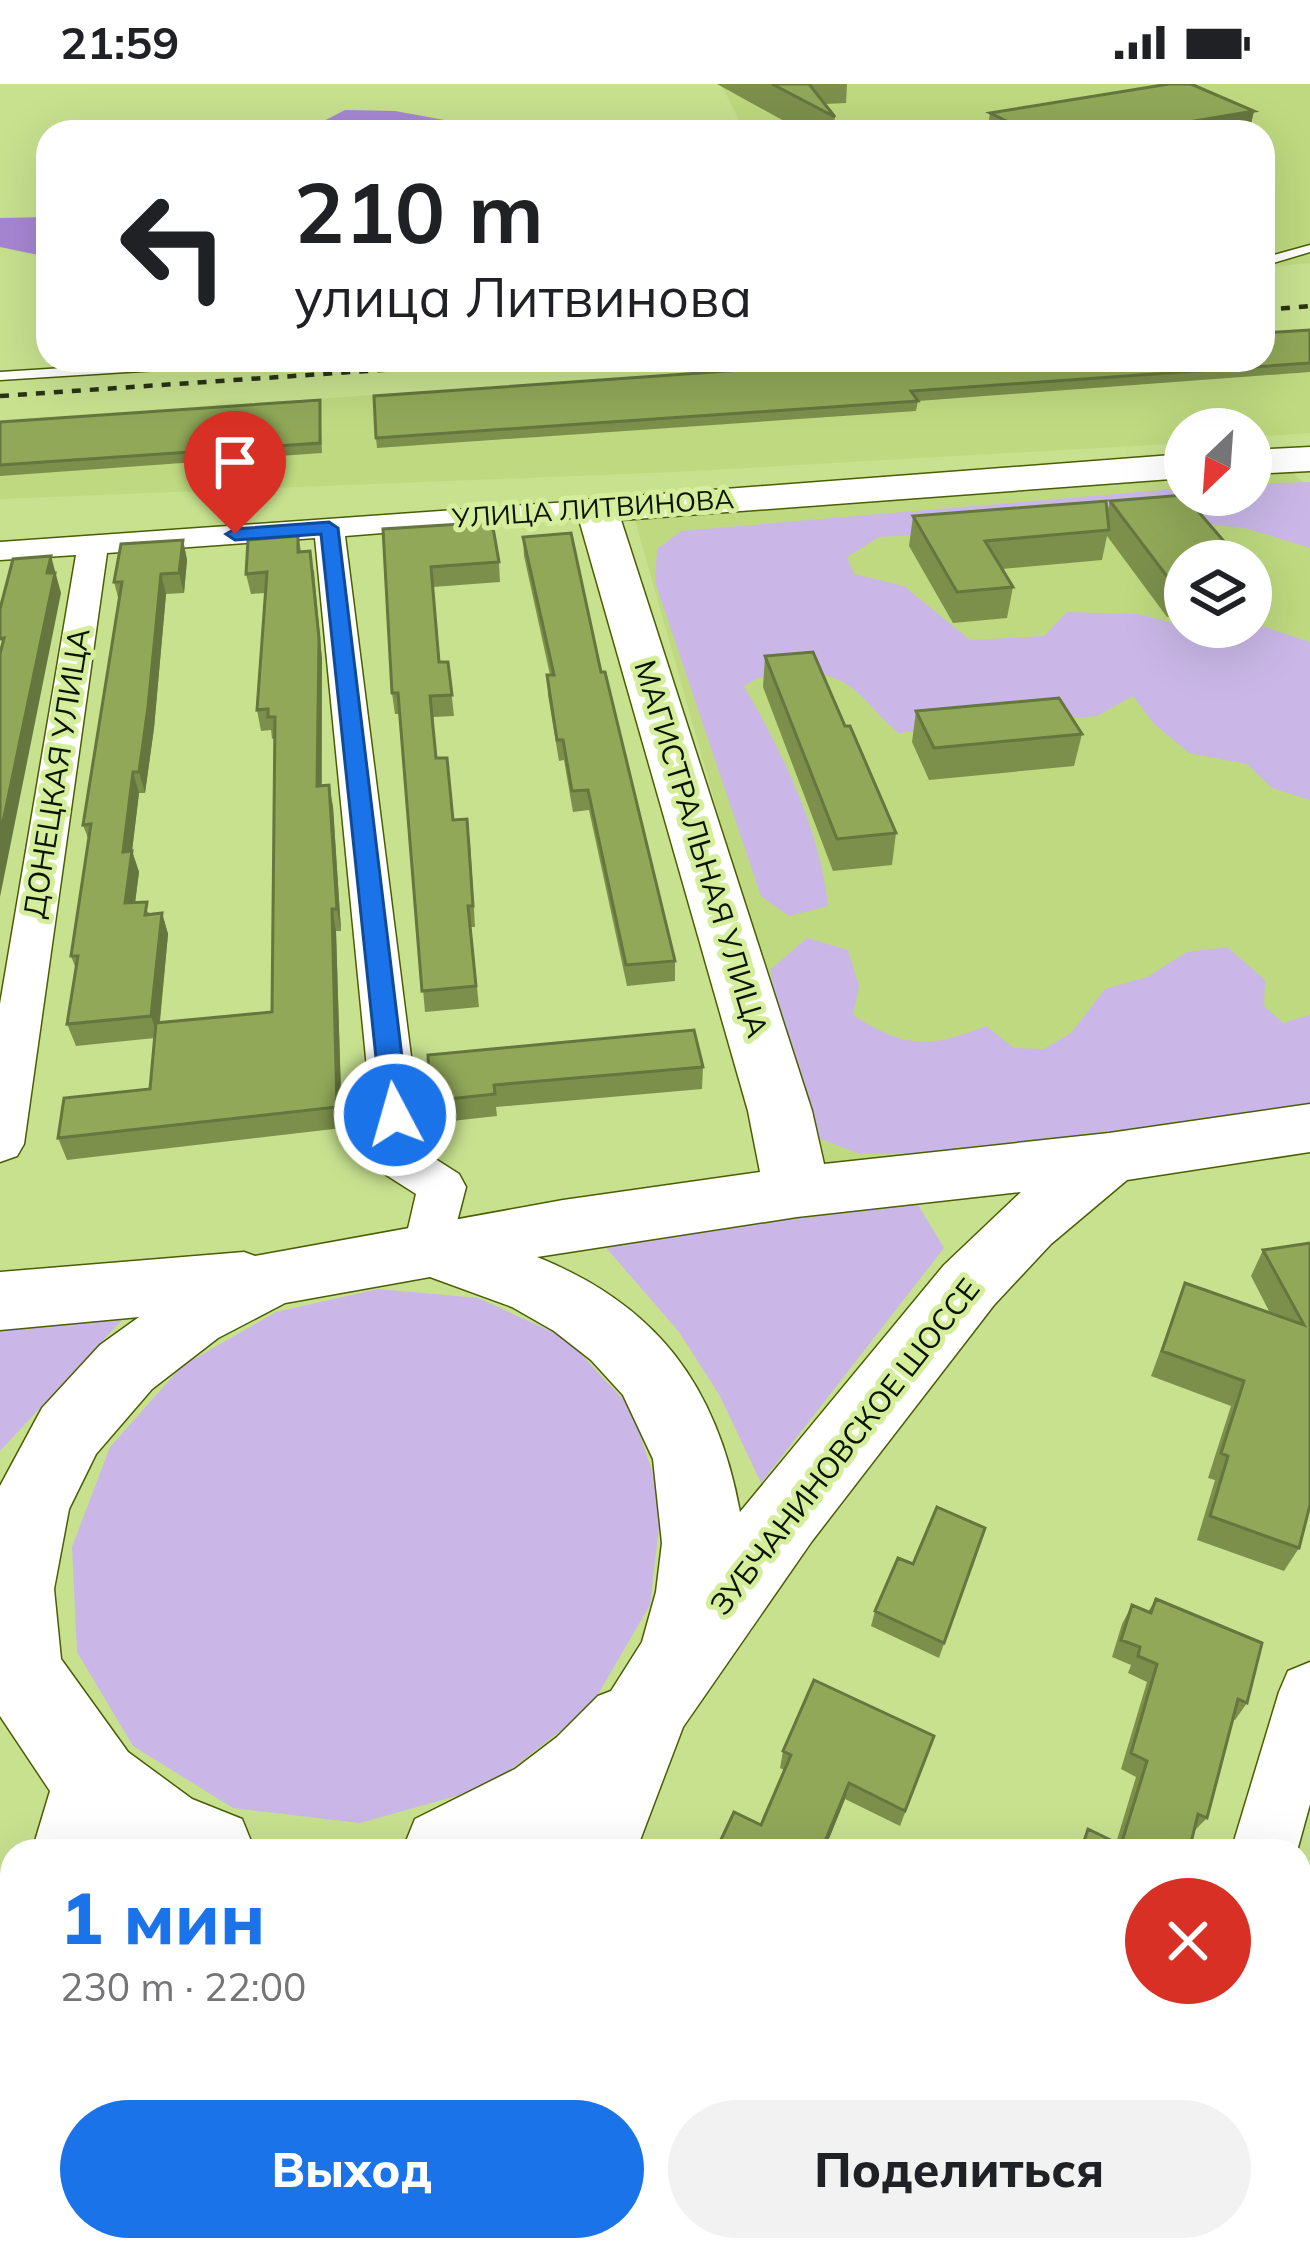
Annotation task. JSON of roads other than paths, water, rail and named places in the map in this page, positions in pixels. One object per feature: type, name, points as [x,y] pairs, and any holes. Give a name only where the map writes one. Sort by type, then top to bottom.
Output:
[{"type":"main road","points":[[1272,461],[1309,460]]},
{"type":"main road","name":"УЛИЦА ЛИТВИНОВА","points":[[597,508],[1164,468]]},
{"type":"main road","name":"МАГИСТРАЛЬНАЯ УЛИЦА","points":[[597,508],[781,1111],[796,1192]]},
{"type":"main road","points":[[0,1300],[272,1278],[796,1192],[1109,1158],[1310,1128]]},
{"type":"main road","name":"ЗУБЧАНИНОВСКОЕ ШОССЕ","points":[[649,1702],[784,1516],[969,1285],[1027,1225],[1109,1158]]},
{"type":"main road","points":[[428,1250],[496,1267],[572,1304],[628,1346],[671,1402],[697,1469],[704,1545],[688,1624],[649,1702],[596,1839]]},
{"type":"main road","points":[[179,1839],[87,1817],[20,1673],[6,1581],[30,1506],[70,1431],[126,1367],[194,1317],[272,1278]]},
{"type":"main road","points":[[476,1839],[517,1822],[592,1769],[649,1702]]},
{"type":"street","name":"УЛИЦА ЛИТВИНОВА","points":[[0,551],[597,508]]},
{"type":"street","points":[[329,528],[400,1160],[442,1187],[428,1250]]},
{"type":"street","name":"ДОНЕЦКАЯ УЛИЦА","points":[[0,1144],[93,544]]},
{"type":"street","points":[[1267,1839],[1310,1692]]},
{"type":"lane","points":[[1275,258],[1310,248]]},
{"type":"lane","points":[[0,376],[64,372]]},
{"type":"railway","points":[[1275,309],[1310,306]]},
{"type":"railway","points":[[0,396],[352,372]]}]
